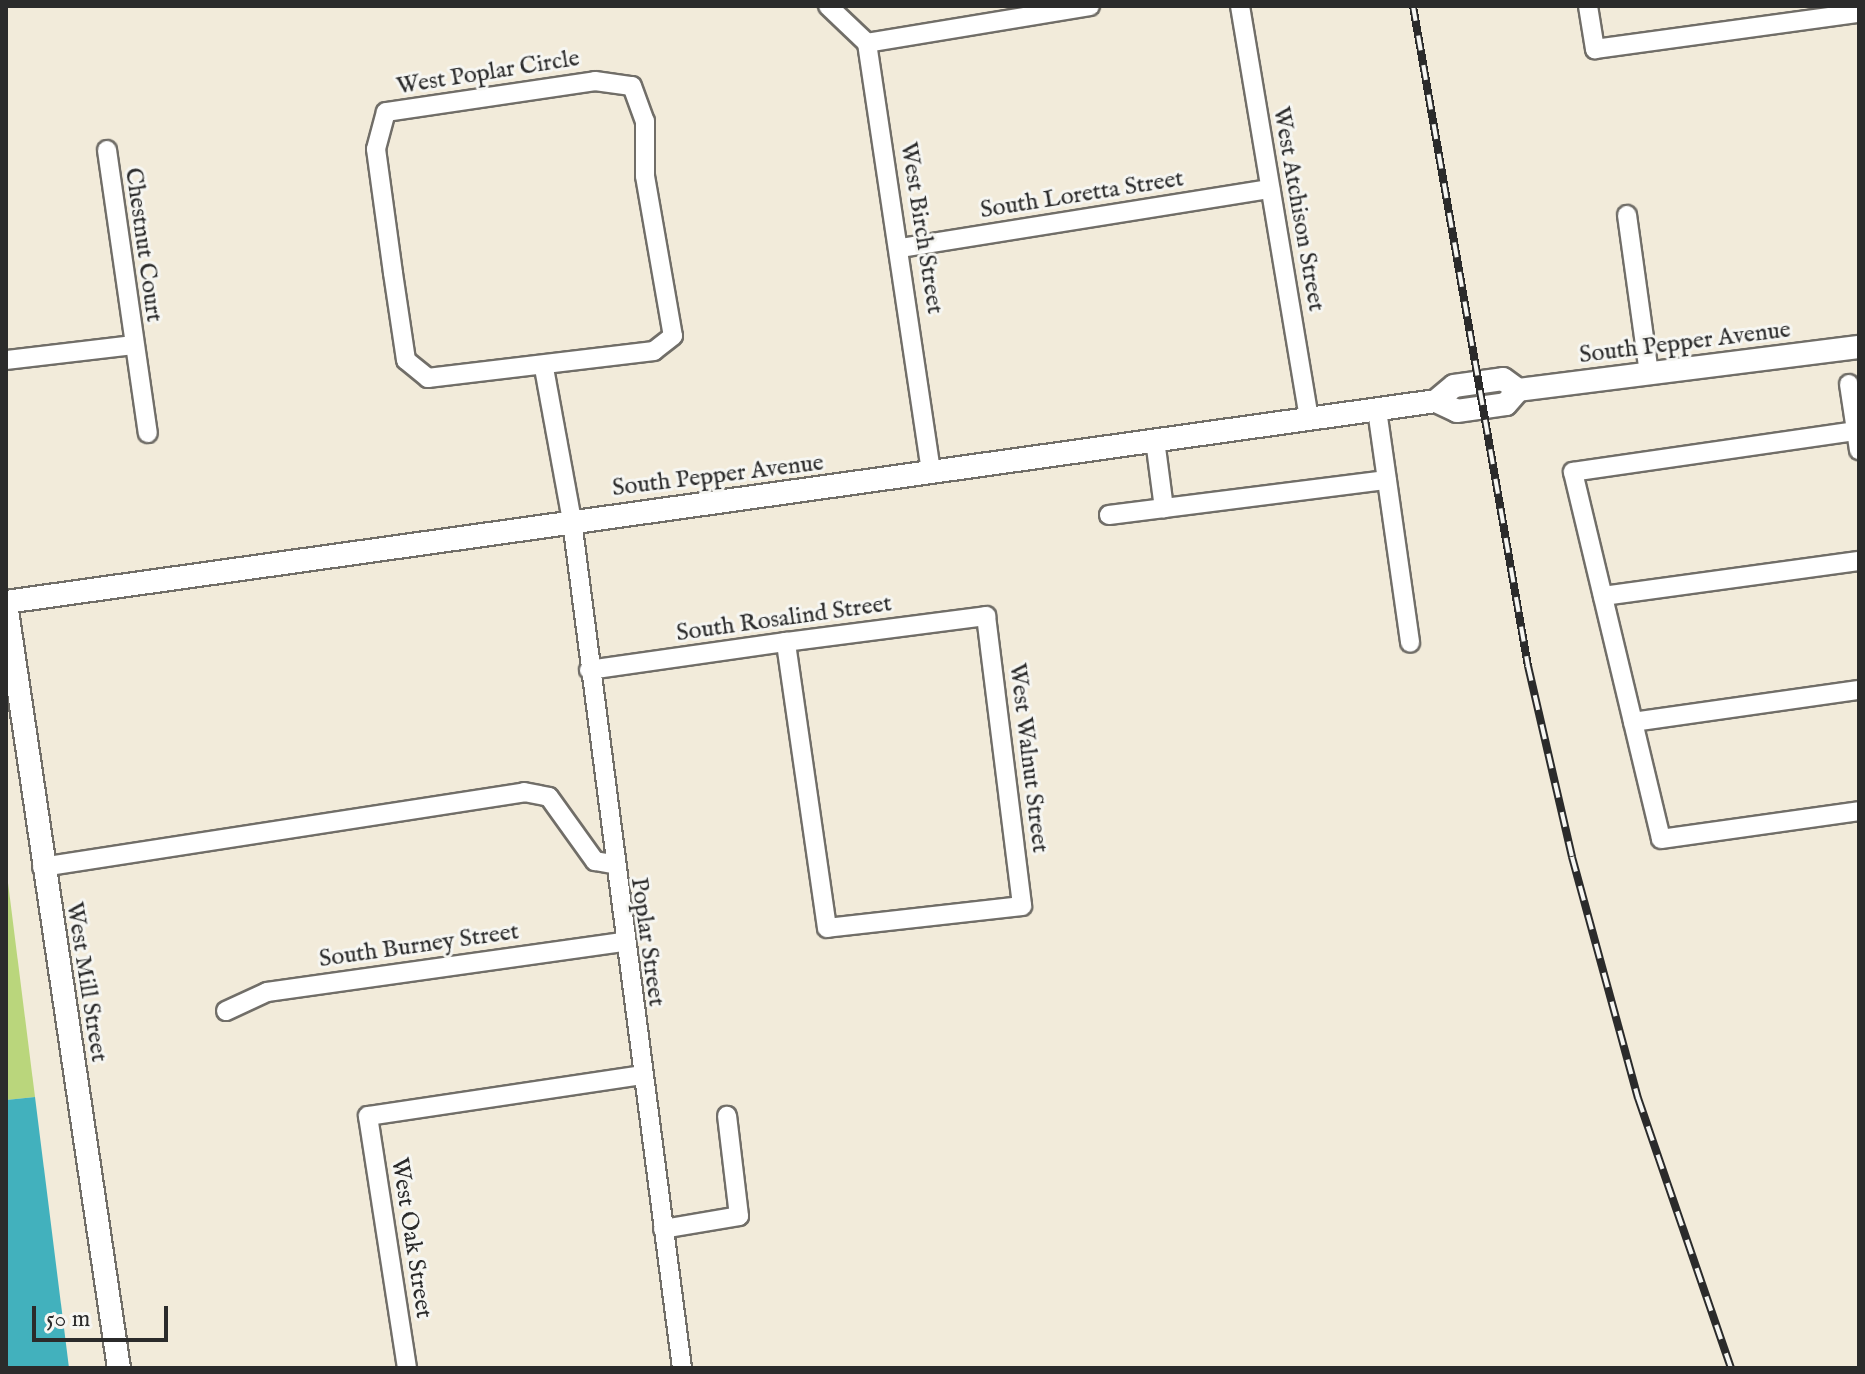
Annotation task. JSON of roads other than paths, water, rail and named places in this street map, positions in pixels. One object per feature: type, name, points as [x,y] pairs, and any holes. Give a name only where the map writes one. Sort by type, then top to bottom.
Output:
[{"type":"main road","name":"South Pepper Avenue","points":[[6,603],[1436,401],[1457,411],[1506,404],[1518,390],[1859,347]]},
{"type":"main road","name":"West Mill Street","points":[[6,603],[14,728],[42,867],[119,1368]]},
{"type":"street","points":[[828,6],[867,43],[1090,6]]},
{"type":"street","name":"West Atchison Street","points":[[1240,6],[1309,419]]},
{"type":"street","points":[[1588,6],[1595,49],[1859,13]]},
{"type":"street","name":"West Birch Street","points":[[867,43],[901,248],[931,473]]},
{"type":"street","name":"West Poplar Circle","points":[[595,81],[632,86],[645,121],[645,176],[673,336],[654,351],[544,368],[428,378],[406,360],[376,149],[386,112],[595,81]]},
{"type":"street","name":"Chestnut Court","points":[[107,150],[148,433]]},
{"type":"street","name":"South Loretta Street","points":[[901,248],[1270,189]]},
{"type":"street","points":[[1627,215],[1649,374]]},
{"type":"street","name":"Chestnut Court","points":[[6,360],[133,345]]},
{"type":"street","name":"Poplar Street","points":[[544,368],[572,521],[622,942],[682,1368]]},
{"type":"street","points":[[1849,384],[1858,440],[1573,472],[1661,839],[1859,811]]},
{"type":"street","points":[[1377,410],[1410,643]]},
{"type":"street","points":[[1155,440],[1164,508]]},
{"type":"street","points":[[1109,515],[1387,480]]},
{"type":"street","points":[[1603,596],[1859,561]]},
{"type":"street","name":"South Rosalind Street","points":[[589,670],[986,616]]},
{"type":"street","name":"West Walnut Street","points":[[786,642],[827,928],[1022,906],[986,616]]},
{"type":"street","points":[[1633,722],[1859,690]]},
{"type":"street","points":[[42,867],[524,792],[549,797],[595,861],[612,864]]},
{"type":"street","name":"South Burney Street","points":[[226,1011],[267,992],[622,942]]},
{"type":"street","name":"West Oak Street","points":[[407,1368],[368,1116],[641,1075]]},
{"type":"street","points":[[663,1229],[739,1216],[727,1116]]},
{"type":"water","points":[[35,1097],[69,1368],[6,1368],[6,1100]]},
{"type":"railway","points":[[1413,6],[1528,666],[1572,857],[1638,1098],[1731,1368]]}]
